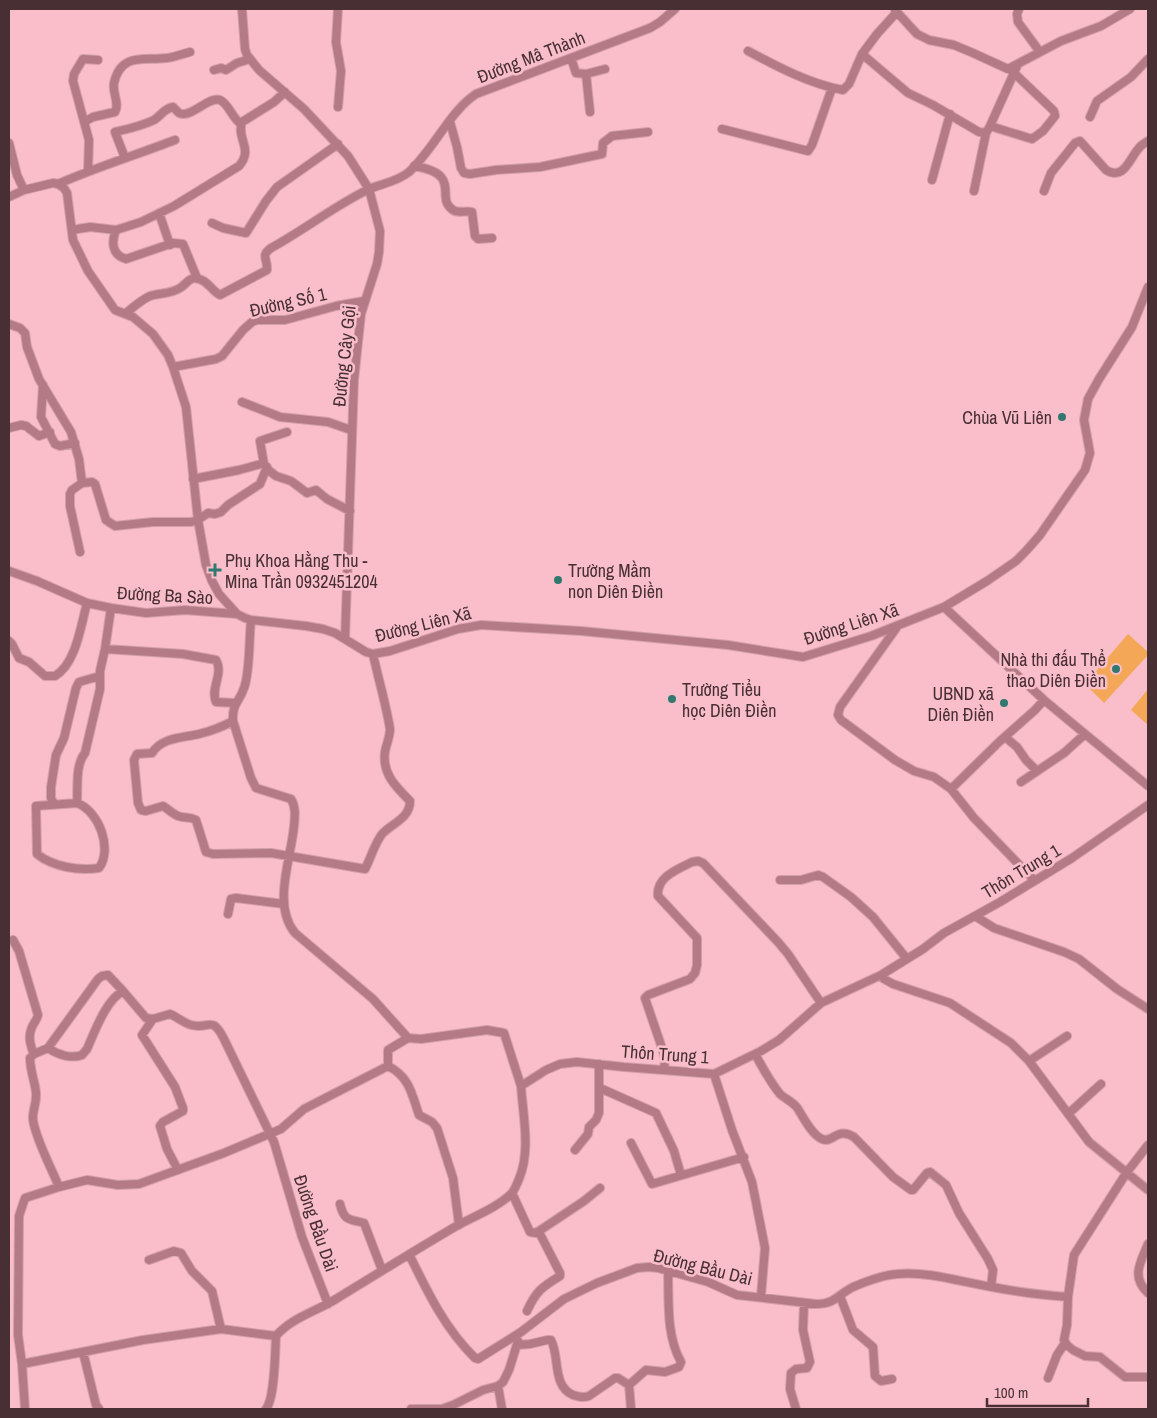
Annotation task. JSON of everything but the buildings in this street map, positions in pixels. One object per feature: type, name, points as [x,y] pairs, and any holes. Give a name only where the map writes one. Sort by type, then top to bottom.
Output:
[{"type":"street","points":[[214,70],[221,68],[226,70],[250,59],[245,49],[242,9]]},
{"type":"street","points":[[338,9],[336,42],[341,71],[338,107]]},
{"type":"street","name":"Đường Mâ Thành","points":[[197,278],[203,280],[220,295],[267,270],[266,252],[326,213],[368,189],[398,179],[414,166],[465,103],[476,94],[650,28],[675,9]]},
{"type":"street","points":[[1019,9],[1016,14],[1018,22],[1040,52]]},
{"type":"street","points":[[974,191],[988,129],[1011,71],[1018,64],[1061,41],[1101,26],[1130,9]]},
{"type":"street","points":[[748,51],[777,66],[832,88],[843,90],[849,84],[862,54],[895,10],[917,34],[929,40],[960,48],[1011,71],[1054,111],[1054,116],[1043,131],[1032,138],[988,129],[979,132],[950,114],[908,94],[862,54]]},
{"type":"street","points":[[84,122],[115,112],[118,107],[113,84],[123,64],[140,59],[169,58],[190,52]]},
{"type":"street","points":[[571,58],[576,73],[586,74],[605,69]]},
{"type":"street","points":[[88,171],[89,140],[73,81],[74,74],[83,59],[98,60]]},
{"type":"street","name":"Đường Cây Gội","points":[[250,59],[304,110],[348,156],[368,189],[377,217],[380,242],[377,264],[364,300],[360,323],[351,430],[345,639]]},
{"type":"street","points":[[1090,117],[1097,101],[1132,77],[1148,59]]},
{"type":"street","points":[[586,74],[590,112]]},
{"type":"street","points":[[722,129],[808,151],[812,145],[832,88]]},
{"type":"street","points":[[241,124],[274,102],[285,92]]},
{"type":"street","points":[[72,230],[90,227],[116,230],[141,222],[174,206],[239,166],[244,159],[245,150],[241,124],[236,121],[220,100],[214,99],[185,114],[180,113],[173,107],[168,108],[152,121],[115,132],[125,158]]},
{"type":"street","points":[[932,180],[950,114]]},
{"type":"street","points":[[450,122],[461,168],[464,173],[470,174],[540,166],[602,154],[603,143],[612,136],[648,132]]},
{"type":"street","points":[[9,197],[24,190],[54,183],[58,184],[88,171],[175,140]]},
{"type":"street","points":[[1044,191],[1051,173],[1075,143],[1080,141],[1106,170],[1116,173],[1124,170],[1140,146],[1148,141]]},
{"type":"street","points":[[9,143],[11,162],[24,190]]},
{"type":"street","points":[[212,223],[229,230],[246,233],[266,201],[277,188],[338,144]]},
{"type":"street","points":[[414,166],[426,168],[440,175],[444,180],[447,199],[451,209],[455,212],[469,210],[472,212],[475,236],[478,239],[492,238]]},
{"type":"street","name":"Đường Liên Xã","points":[[58,184],[64,188],[67,194],[77,250],[88,271],[112,306],[119,312],[140,322],[153,334],[168,355],[173,367],[186,407],[198,520],[206,565],[218,594],[237,614],[251,620],[315,627],[335,633],[366,652],[373,654],[390,651],[458,629],[488,625],[581,631],[728,645],[803,656],[897,627],[944,607],[1016,561],[1040,535],[1086,470],[1090,454],[1084,420],[1088,399],[1132,327],[1148,287]]},
{"type":"street","points":[[159,213],[170,245]]},
{"type":"street","points":[[116,230],[113,249],[120,258],[126,259],[178,242],[183,244],[197,278],[191,278],[182,287],[174,291],[151,296],[125,314]]},
{"type":"street","name":"Đường Số 1","points":[[173,367],[216,359],[222,356],[248,325],[257,320],[285,320],[364,300]]},
{"type":"street","points":[[9,324],[20,328],[24,333],[32,361],[43,385],[68,426],[79,459],[82,483]]},
{"type":"street","points":[[43,385],[42,417],[55,444],[60,446],[75,443]]},
{"type":"street","points":[[242,402],[280,417],[328,422],[351,430]]},
{"type":"street","points":[[9,428],[21,425],[26,426],[39,436],[50,432]]},
{"type":"street","points":[[80,552],[70,499],[72,490],[82,483],[92,482],[95,484],[106,520],[115,526],[198,520],[208,513],[221,512],[228,505],[260,484],[265,466],[260,441],[287,432]]},
{"type":"street","points":[[193,479],[265,466]]},
{"type":"street","points":[[265,466],[276,476],[291,480],[307,493],[316,490],[327,499],[350,511]]},
{"type":"street","name":"Đường Ba Sào","points":[[9,571],[87,603],[111,608],[146,613],[185,610],[237,614]]},
{"type":"street","points":[[9,641],[19,658],[29,662],[45,676],[55,676],[64,669],[73,653],[87,603]]},
{"type":"street","points":[[944,607],[1044,700],[1148,786]]},
{"type":"street","points":[[77,803],[80,759],[87,744],[100,689],[100,676],[111,608]]},
{"type":"street","points":[[251,620],[244,688],[235,704],[233,721],[256,788],[291,799],[294,804],[294,830],[284,904],[288,924],[295,933],[373,998],[408,1038]]},
{"type":"street","points":[[897,627],[840,707],[838,715],[841,720],[895,760],[914,770],[934,777],[951,788],[974,818],[1034,880]]},
{"type":"street","points":[[105,649],[183,654],[216,660],[219,665],[214,697],[216,702],[235,704]]},
{"type":"street","points":[[233,721],[220,728],[164,742],[157,745],[152,753],[137,754],[134,760],[138,803],[141,810],[146,811],[163,806],[182,818],[189,816],[196,820],[206,852],[213,854],[271,853],[365,869],[382,834],[406,816],[410,808],[410,801],[394,785],[385,765],[385,754],[390,732],[373,654]]},
{"type":"street","points":[[54,804],[51,787],[56,756],[64,738],[76,688],[79,682],[100,676]]},
{"type":"street","points":[[951,788],[1044,700]]},
{"type":"street","points":[[1021,782],[1064,753],[1085,734]]},
{"type":"street","points":[[1005,737],[1037,771]]},
{"type":"street","points":[[77,803],[84,806],[100,826],[103,836],[103,858],[99,868],[72,868],[54,863],[37,854],[36,806],[54,804],[77,803]]},
{"type":"street","name":"Thôn Trung 1","points":[[521,1086],[539,1074],[560,1064],[577,1062],[714,1074],[779,1040],[821,1002],[881,975],[944,932],[975,916],[1072,858],[1148,805]]},
{"type":"street","points":[[664,1070],[665,1060],[663,1051],[645,998],[648,995],[690,979],[695,973],[697,965],[698,942],[694,934],[658,896],[657,890],[662,880],[692,862],[698,861],[703,863],[778,942],[821,1002]]},
{"type":"street","points":[[780,880],[802,880],[818,875],[823,877],[851,897],[873,917],[906,959]]},
{"type":"street","points":[[228,914],[231,899],[236,898],[284,904]]},
{"type":"street","points":[[975,916],[994,928],[1064,952],[1079,960],[1148,1009]]},
{"type":"street","points":[[13,940],[19,952],[38,1015],[37,1021],[30,1031],[31,1048],[34,1054]]},
{"type":"street","points":[[59,1187],[35,1128],[33,1117],[37,1102],[30,1058],[34,1054],[48,1048],[92,986],[102,976],[108,975],[146,1018],[153,1019],[142,1035],[175,1087],[183,1108],[183,1111],[163,1122],[160,1126],[167,1149],[178,1170]]},
{"type":"street","points":[[881,975],[893,984],[950,1003],[1011,1043],[1029,1061],[1089,1142],[1148,1190]]},
{"type":"street","points":[[48,1048],[71,1057],[82,1055],[110,1004],[117,994],[123,991]]},
{"type":"street","name":"Đường Bầu Dài","points":[[153,1019],[170,1014],[188,1024],[196,1026],[214,1025],[218,1028],[270,1134],[302,1237],[328,1304]]},
{"type":"street","points":[[269,1408],[276,1336],[280,1330],[328,1304],[408,1254],[485,1211],[512,1193],[520,1178],[524,1163],[524,1124],[521,1086],[504,1033],[487,1030],[421,1039],[408,1038],[388,1050],[388,1066]]},
{"type":"street","points":[[1029,1061],[1067,1036]]},
{"type":"street","points":[[755,1054],[773,1086],[782,1096],[796,1106],[802,1118],[820,1138],[826,1140],[841,1133],[847,1133],[854,1137],[894,1178],[911,1190],[914,1190],[927,1173],[934,1174],[948,1190],[959,1212],[988,1259],[993,1270],[991,1287]]},
{"type":"street","points":[[575,1150],[588,1134],[589,1126],[596,1120],[599,1113],[599,1064]]},
{"type":"street","points":[[25,1409],[18,1335],[19,1216],[25,1198],[87,1180],[118,1184],[138,1184],[178,1170],[270,1134],[287,1124],[304,1109],[388,1066]]},
{"type":"street","points":[[388,1066],[398,1071],[404,1079],[411,1091],[419,1115],[432,1122],[438,1128],[453,1178],[459,1225]]},
{"type":"street","points":[[714,1074],[732,1130],[744,1157],[752,1182],[764,1248],[761,1296]]},
{"type":"street","points":[[1068,1114],[1101,1084]]},
{"type":"street","points":[[600,1088],[656,1113],[674,1151],[681,1175]]},
{"type":"street","points":[[631,1143],[652,1184],[661,1183],[681,1175],[744,1157]]},
{"type":"street","points":[[1048,1378],[1057,1355],[1065,1343],[1068,1297],[1074,1255],[1127,1172],[1148,1145]]},
{"type":"street","points":[[512,1193],[530,1232],[539,1232],[600,1188]]},
{"type":"street","points":[[340,1204],[342,1213],[347,1219],[364,1224],[382,1270]]},
{"type":"street","points":[[527,1311],[543,1285],[560,1276],[560,1270],[549,1254],[539,1232]]},
{"type":"street","points":[[1148,1244],[1137,1272],[1140,1284],[1148,1294]]},
{"type":"street","points":[[149,1260],[174,1251],[181,1253],[192,1271],[212,1291],[222,1329]]},
{"type":"street","name":"Đường Bầu Dài","points":[[408,1254],[445,1322],[474,1358],[480,1358],[521,1332],[564,1299],[597,1283],[637,1268],[649,1267],[668,1271],[708,1282],[732,1294],[761,1296],[804,1303],[823,1304],[833,1302],[853,1287],[870,1281],[908,1273],[961,1280],[991,1287],[1068,1297]]},
{"type":"street","points":[[629,1385],[646,1370],[668,1371],[681,1365],[671,1335],[668,1271]]},
{"type":"street","points":[[840,1296],[853,1330],[873,1346],[875,1376],[881,1381],[892,1379]]},
{"type":"street","points":[[796,1409],[790,1389],[792,1374],[796,1369],[807,1368],[810,1362],[803,1330],[804,1303]]},
{"type":"street","points":[[22,1364],[143,1340],[222,1329],[276,1336]]},
{"type":"street","points":[[411,1409],[442,1409],[483,1390],[498,1386],[503,1382],[509,1370],[521,1332]]},
{"type":"street","points":[[517,1345],[551,1340],[562,1386],[572,1394],[584,1398],[615,1378],[629,1385]]},
{"type":"street","points":[[1065,1343],[1073,1350],[1085,1356],[1100,1357],[1127,1379],[1148,1377]]},
{"type":"street","points":[[83,1352],[96,1405],[99,1409]]},
{"type":"street","points":[[629,1385],[631,1409]]},
{"type":"street","points":[[498,1386],[502,1409]]},
{"type":"shaded area","name":"Nhà thi đấu Thể thao Diên Điền","points":[[1128,634],[1148,652],[1148,655],[1104,703],[1085,684]]},
{"type":"shaded area","points":[[1148,689],[1148,725],[1131,710]]},
{"type":"place","name":"Chùa Vũ Liên","points":[[1062,417]]},
{"type":"place","name":"Phụ Khoa Hằng Thu - Mina Trần 0932451204","points":[[215,570]]},
{"type":"place","name":"Trường Mầm non Diên Điền","points":[[558,580]]},
{"type":"place","name":"Nhà thi đấu Thể thao Diên Điền","points":[[1116,669]]},
{"type":"place","name":"Trường Tiểu học Diên Điền","points":[[672,699]]},
{"type":"place","name":"UBND xã Diên Điền","points":[[1004,703]]}]
